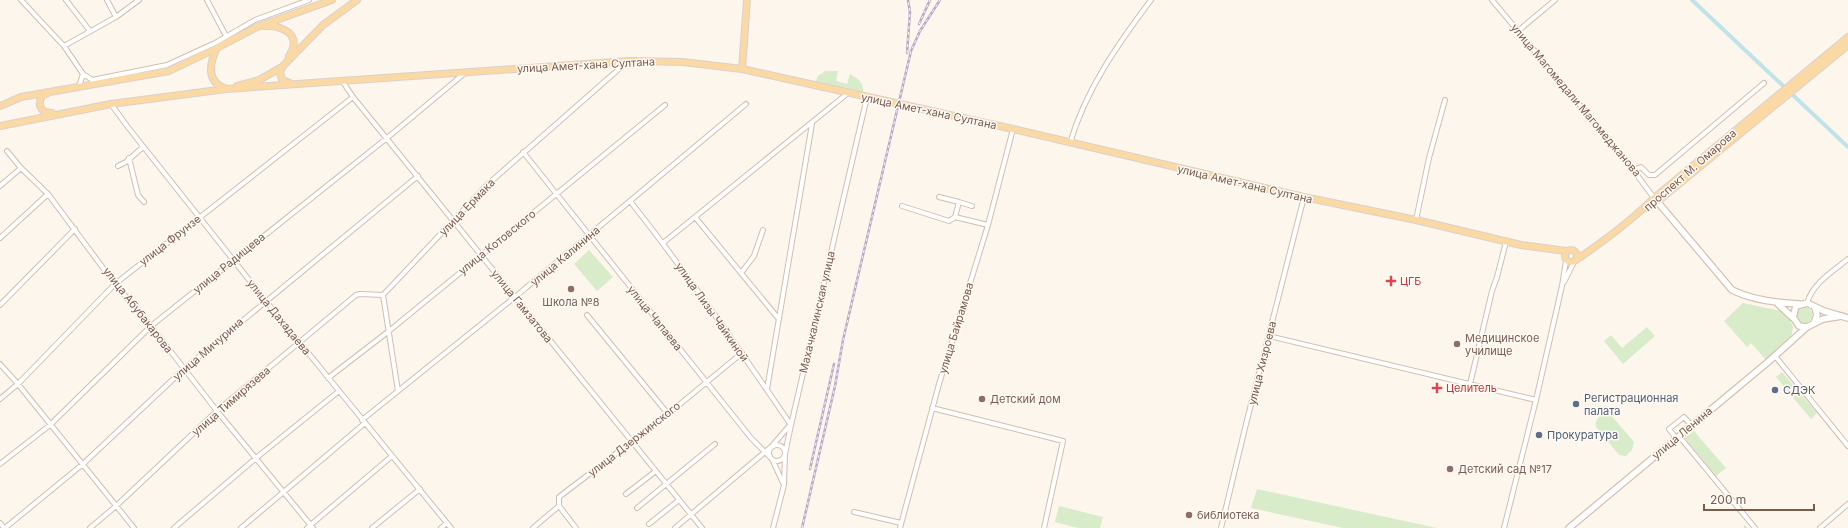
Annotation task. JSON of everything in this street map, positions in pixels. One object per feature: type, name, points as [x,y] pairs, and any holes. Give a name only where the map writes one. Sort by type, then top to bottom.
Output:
[{"type":"main road","points":[[0,106],[21,97],[94,82],[169,71],[257,27],[332,0]]},
{"type":"main road","points":[[0,126],[59,113],[111,104],[226,89],[259,80],[282,67],[323,25],[357,0]]},
{"type":"main road","points":[[742,69],[748,0]]},
{"type":"main road","points":[[257,27],[279,27],[285,29],[292,36],[294,44],[292,52],[280,72],[282,80],[286,83],[298,84]]},
{"type":"main road","name":"проспект М. Омарова","points":[[1791,88],[1848,37]]},
{"type":"main road","name":"проспект М. Омарова","points":[[1575,261],[1593,248],[1603,243],[1783,94],[1848,45]]},
{"type":"main road","points":[[217,48],[211,66],[211,75],[213,81],[226,89]]},
{"type":"main road","name":"улица Амет-хана Султана","points":[[226,89],[629,61],[683,62],[742,69],[1013,129],[1304,197],[1416,220],[1506,242],[1550,250]]},
{"type":"main road","points":[[53,91],[42,96],[39,106],[41,110],[46,113],[59,113]]},
{"type":"main road","points":[[1656,200],[1728,287],[1744,296],[1776,302],[1799,304],[1807,303],[1815,308],[1845,317]]},
{"type":"main road","points":[[1550,250],[1574,251],[1593,248]]},
{"type":"main road","points":[[1550,250],[1565,260],[1575,261],[1577,256],[1574,251]]},
{"type":"main road","points":[[1565,260],[1566,251]]},
{"type":"main road","points":[[1776,302],[1793,317],[1796,324],[1796,338]]},
{"type":"main road","points":[[1793,317],[1794,309],[1799,304]]},
{"type":"main road","points":[[1814,323],[1817,315],[1815,308]]},
{"type":"main road","points":[[1796,324],[1807,327],[1823,319],[1845,317]]},
{"type":"main road","name":"улица Ленина","points":[[1569,528],[1775,356],[1807,327]]},
{"type":"street","points":[[21,0],[64,46],[83,74],[94,82],[167,65],[215,43],[255,20],[309,0]]},
{"type":"street","points":[[66,0],[90,31]]},
{"type":"street","points":[[107,0],[116,17]]},
{"type":"street","points":[[64,46],[116,17],[139,0]]},
{"type":"street","points":[[207,0],[226,36]]},
{"type":"street","points":[[1070,143],[1077,120],[1099,75],[1120,40],[1151,0]]},
{"type":"street","name":"улица Магомедали Магомеджановa","points":[[1492,0],[1634,170],[1656,200]]},
{"type":"street","points":[[1518,31],[1555,0]]},
{"type":"street","name":"улица Ермака","points":[[383,295],[487,185],[629,61]]},
{"type":"street","name":"улица Радищева","points":[[0,464],[50,425],[151,326],[387,138],[466,72]]},
{"type":"street","points":[[79,86],[83,74]]},
{"type":"street","name":"улица Гамзатова","points":[[343,82],[353,97],[702,528]]},
{"type":"street","points":[[1634,170],[1641,167],[1649,176],[1655,175],[1764,83]]},
{"type":"street","points":[[663,243],[812,124],[848,93]]},
{"type":"street","name":"улица Фрунзе","points":[[0,399],[18,384],[115,284],[353,97]]},
{"type":"street","name":"Махачкалинская улица","points":[[773,528],[784,485],[785,454],[791,425],[867,97]]},
{"type":"street","points":[[1416,220],[1429,158],[1445,100]]},
{"type":"street","name":"улица Дахадаева","points":[[111,104],[265,300],[451,528]]},
{"type":"street","name":"улица Калинина","points":[[241,528],[398,391],[515,297],[746,104]]},
{"type":"street","name":"улица Котовского","points":[[328,378],[388,331],[665,105]]},
{"type":"street","points":[[767,390],[812,124]]},
{"type":"street","name":"улица Байрамова","points":[[901,526],[932,408],[988,225],[1013,129]]},
{"type":"street","points":[[118,166],[126,162],[143,146]]},
{"type":"street","name":"улица Абубакарова","points":[[7,151],[20,168],[48,194],[76,229],[115,284],[151,326],[217,411],[284,492],[310,527]]},
{"type":"street","name":"улица Чапаева","points":[[523,152],[588,236],[707,383],[772,460],[784,485]]},
{"type":"street","points":[[130,158],[138,195],[144,202]]},
{"type":"street","points":[[0,186],[20,168]]},
{"type":"street","name":"улица Мичурина","points":[[5,528],[83,464],[184,369],[265,300],[418,176]]},
{"type":"street","points":[[0,238],[48,194]]},
{"type":"street","points":[[939,197],[972,206]]},
{"type":"street","name":"улица Хизроева","points":[[1221,528],[1304,197]]},
{"type":"street","name":"улица Лизы Чайкиной","points":[[630,202],[663,243],[742,353],[791,425]]},
{"type":"street","points":[[902,206],[949,221],[955,217],[959,202]]},
{"type":"street","points":[[695,217],[778,318]]},
{"type":"street","points":[[955,217],[988,225]]},
{"type":"street","points":[[0,305],[76,229]]},
{"type":"street","points":[[741,273],[754,256],[764,230]]},
{"type":"street","points":[[1470,384],[1492,291],[1498,278],[1506,242]]},
{"type":"street","points":[[1807,303],[1810,293],[1816,284],[1848,259]]},
{"type":"street","points":[[1504,528],[1536,400],[1562,286],[1565,260]]},
{"type":"street","points":[[1562,286],[1575,261]]},
{"type":"street","name":"улица Тимирязева","points":[[90,528],[116,506],[217,411],[299,341],[356,295],[383,295]]},
{"type":"street","points":[[383,295],[398,391]]},
{"type":"street","points":[[587,315],[668,414]]},
{"type":"street","points":[[1269,336],[1536,400]]},
{"type":"street","name":"улица Дзержинского","points":[[533,528],[559,506],[559,497],[668,414],[742,353]]},
{"type":"street","points":[[1775,356],[1848,446]]},
{"type":"street","points":[[0,364],[18,384],[134,528]]},
{"type":"street","points":[[174,528],[256,458],[339,391]]},
{"type":"street","points":[[932,408],[1063,441],[1044,528]]},
{"type":"street","points":[[1691,425],[1684,417],[1669,429],[1678,437],[1756,528]]},
{"type":"street","points":[[674,528],[772,446],[791,425]]},
{"type":"street","points":[[637,508],[715,444]]},
{"type":"street","points":[[778,445],[782,447],[785,454],[782,460],[776,462],[772,460],[769,453],[772,446],[778,445]]},
{"type":"street","points":[[310,527],[392,456]]},
{"type":"street","points":[[626,494],[656,471]]},
{"type":"street","points":[[372,528],[420,489]]},
{"type":"street","points":[[649,524],[679,500]]},
{"type":"street","points":[[1820,528],[1848,504]]},
{"type":"street","points":[[559,506],[576,528]]},
{"type":"street","points":[[854,512],[901,526]]},
{"type":"street","points":[[0,523],[5,528]]},
{"type":"street","points":[[441,528],[447,523]]},
{"type":"street","points":[[1746,527],[1751,523]]},
{"type":"green space","points":[[825,71],[838,71],[836,81],[847,84],[850,74],[861,83],[863,86],[863,92],[815,82],[818,76]]},
{"type":"green space","points":[[589,250],[613,277],[597,291],[574,264]]},
{"type":"green space","points":[[1743,303],[1781,311],[1789,318],[1793,327],[1791,338],[1766,360],[1751,343],[1747,347],[1724,321]]},
{"type":"green space","points":[[1801,307],[1807,307],[1812,312],[1810,321],[1807,323],[1801,323],[1796,318],[1796,312]]},
{"type":"green space","points":[[1647,327],[1655,336],[1623,364],[1604,341],[1611,335],[1622,348]]},
{"type":"green space","points":[[1782,372],[1817,413],[1811,419],[1776,377]]},
{"type":"green space","points":[[1606,413],[1611,415],[1634,442],[1632,450],[1626,456],[1619,455],[1596,427],[1598,418]]},
{"type":"green space","points":[[1694,431],[1726,468],[1716,476],[1685,438]]},
{"type":"green space","points":[[1257,489],[1437,528],[1343,528],[1251,508]]},
{"type":"green space","points":[[1059,506],[1103,517],[1100,528],[1078,528],[1055,522]]},
{"type":"waterway","points":[[1692,0],[1848,147]]},
{"type":"railway","points":[[907,53],[910,12],[908,0]]},
{"type":"railway","points":[[919,24],[930,0]]},
{"type":"railway","points":[[802,528],[835,386],[843,340],[911,51],[920,31],[940,0]]},
{"type":"railway","points":[[810,469],[834,364]]},
{"type":"place","name":"ЦГБ","points":[[1391,281]]},
{"type":"place","name":"Школа №8","points":[[571,289]]},
{"type":"place","name":"Медицинское училище","points":[[1457,344]]},
{"type":"place","name":"Целитель","points":[[1437,388]]},
{"type":"place","name":"СДЭК","points":[[1775,390]]},
{"type":"place","name":"Детский дом","points":[[982,399]]},
{"type":"place","name":"Регистрационная палата","points":[[1576,404]]},
{"type":"place","name":"Прокуратура","points":[[1539,435]]},
{"type":"place","name":"Детский сад №17","points":[[1450,469]]},
{"type":"place","name":"библиотека","points":[[1189,515]]}]
